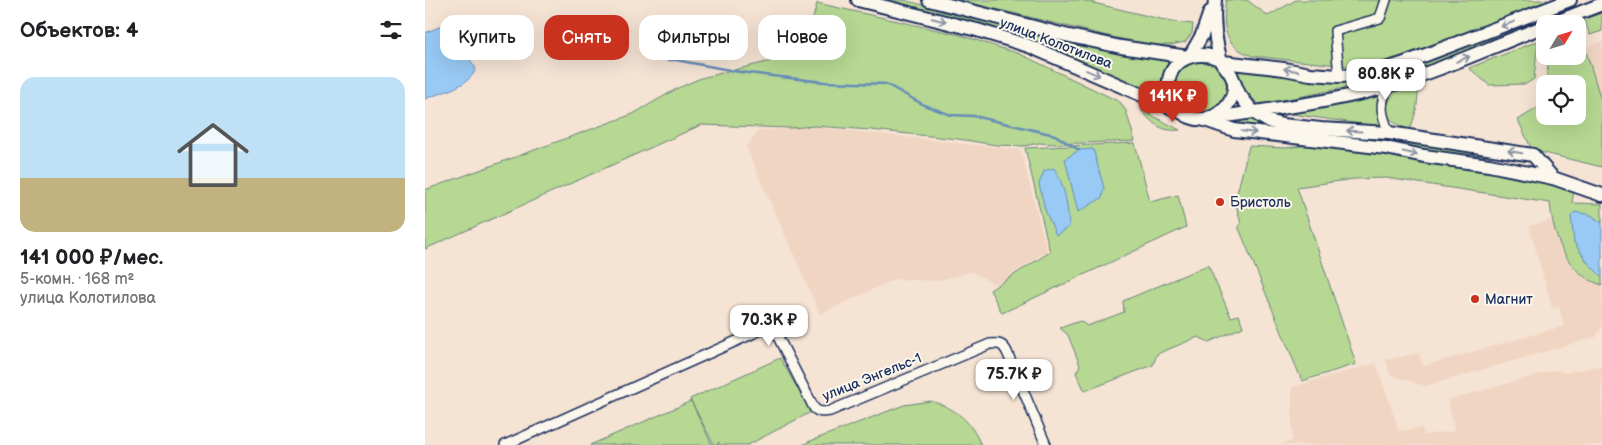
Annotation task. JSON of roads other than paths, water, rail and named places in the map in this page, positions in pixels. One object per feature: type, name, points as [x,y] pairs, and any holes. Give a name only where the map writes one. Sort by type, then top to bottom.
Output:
[{"type":"main road","name":"улица Колотилова","points":[[858,0],[977,30],[1029,46],[1191,117],[1207,118],[1334,98],[1388,86],[1536,30]]},
{"type":"main road","name":"улица Колотилова","points":[[929,0],[1121,47],[1189,56],[1205,54],[1222,61],[1310,74],[1339,76],[1358,75],[1403,64],[1562,1]]},
{"type":"main road","points":[[1181,112],[1171,98],[1169,82],[1172,72],[1179,63],[1189,56],[1202,35],[1214,0]]},
{"type":"main road","points":[[1214,0],[1214,34],[1222,61],[1232,74],[1239,94],[1253,112],[1267,121],[1321,130],[1389,133],[1533,155],[1553,178]]},
{"type":"main road","points":[[1574,15],[1602,4]]},
{"type":"main road","points":[[1207,118],[1221,112],[1229,104],[1233,94],[1234,82]]},
{"type":"main road","points":[[1207,118],[1234,130],[1386,148],[1424,156],[1489,165],[1553,178],[1602,195]]},
{"type":"street","points":[[1339,76],[1335,31],[1380,18],[1386,0]]},
{"type":"street","points":[[1388,86],[1382,99],[1381,110],[1389,133]]},
{"type":"street","name":"улица Энгельс-1","points":[[505,445],[772,326],[814,408],[818,412],[830,411],[990,344],[998,343],[1004,346],[1007,352],[1046,445]]},
{"type":"water","points":[[439,27],[440,60],[470,60],[476,69],[461,85],[425,99],[425,33]]},
{"type":"water","points":[[1093,149],[1104,188],[1102,198],[1078,212],[1065,159],[1079,150]]},
{"type":"water","points":[[1054,168],[1065,196],[1069,227],[1056,235],[1045,210],[1039,184],[1044,171]]},
{"type":"water","points":[[1575,212],[1591,215],[1602,223],[1602,277],[1588,263],[1574,242],[1571,216]]},
{"type":"waterway","points":[[676,60],[740,72],[824,82],[886,84],[924,105],[951,115],[974,116],[1055,135],[1079,150]]},
{"type":"place","name":"Бристоль","points":[[1220,202]]},
{"type":"place","name":"Магнит","points":[[1475,299]]}]
